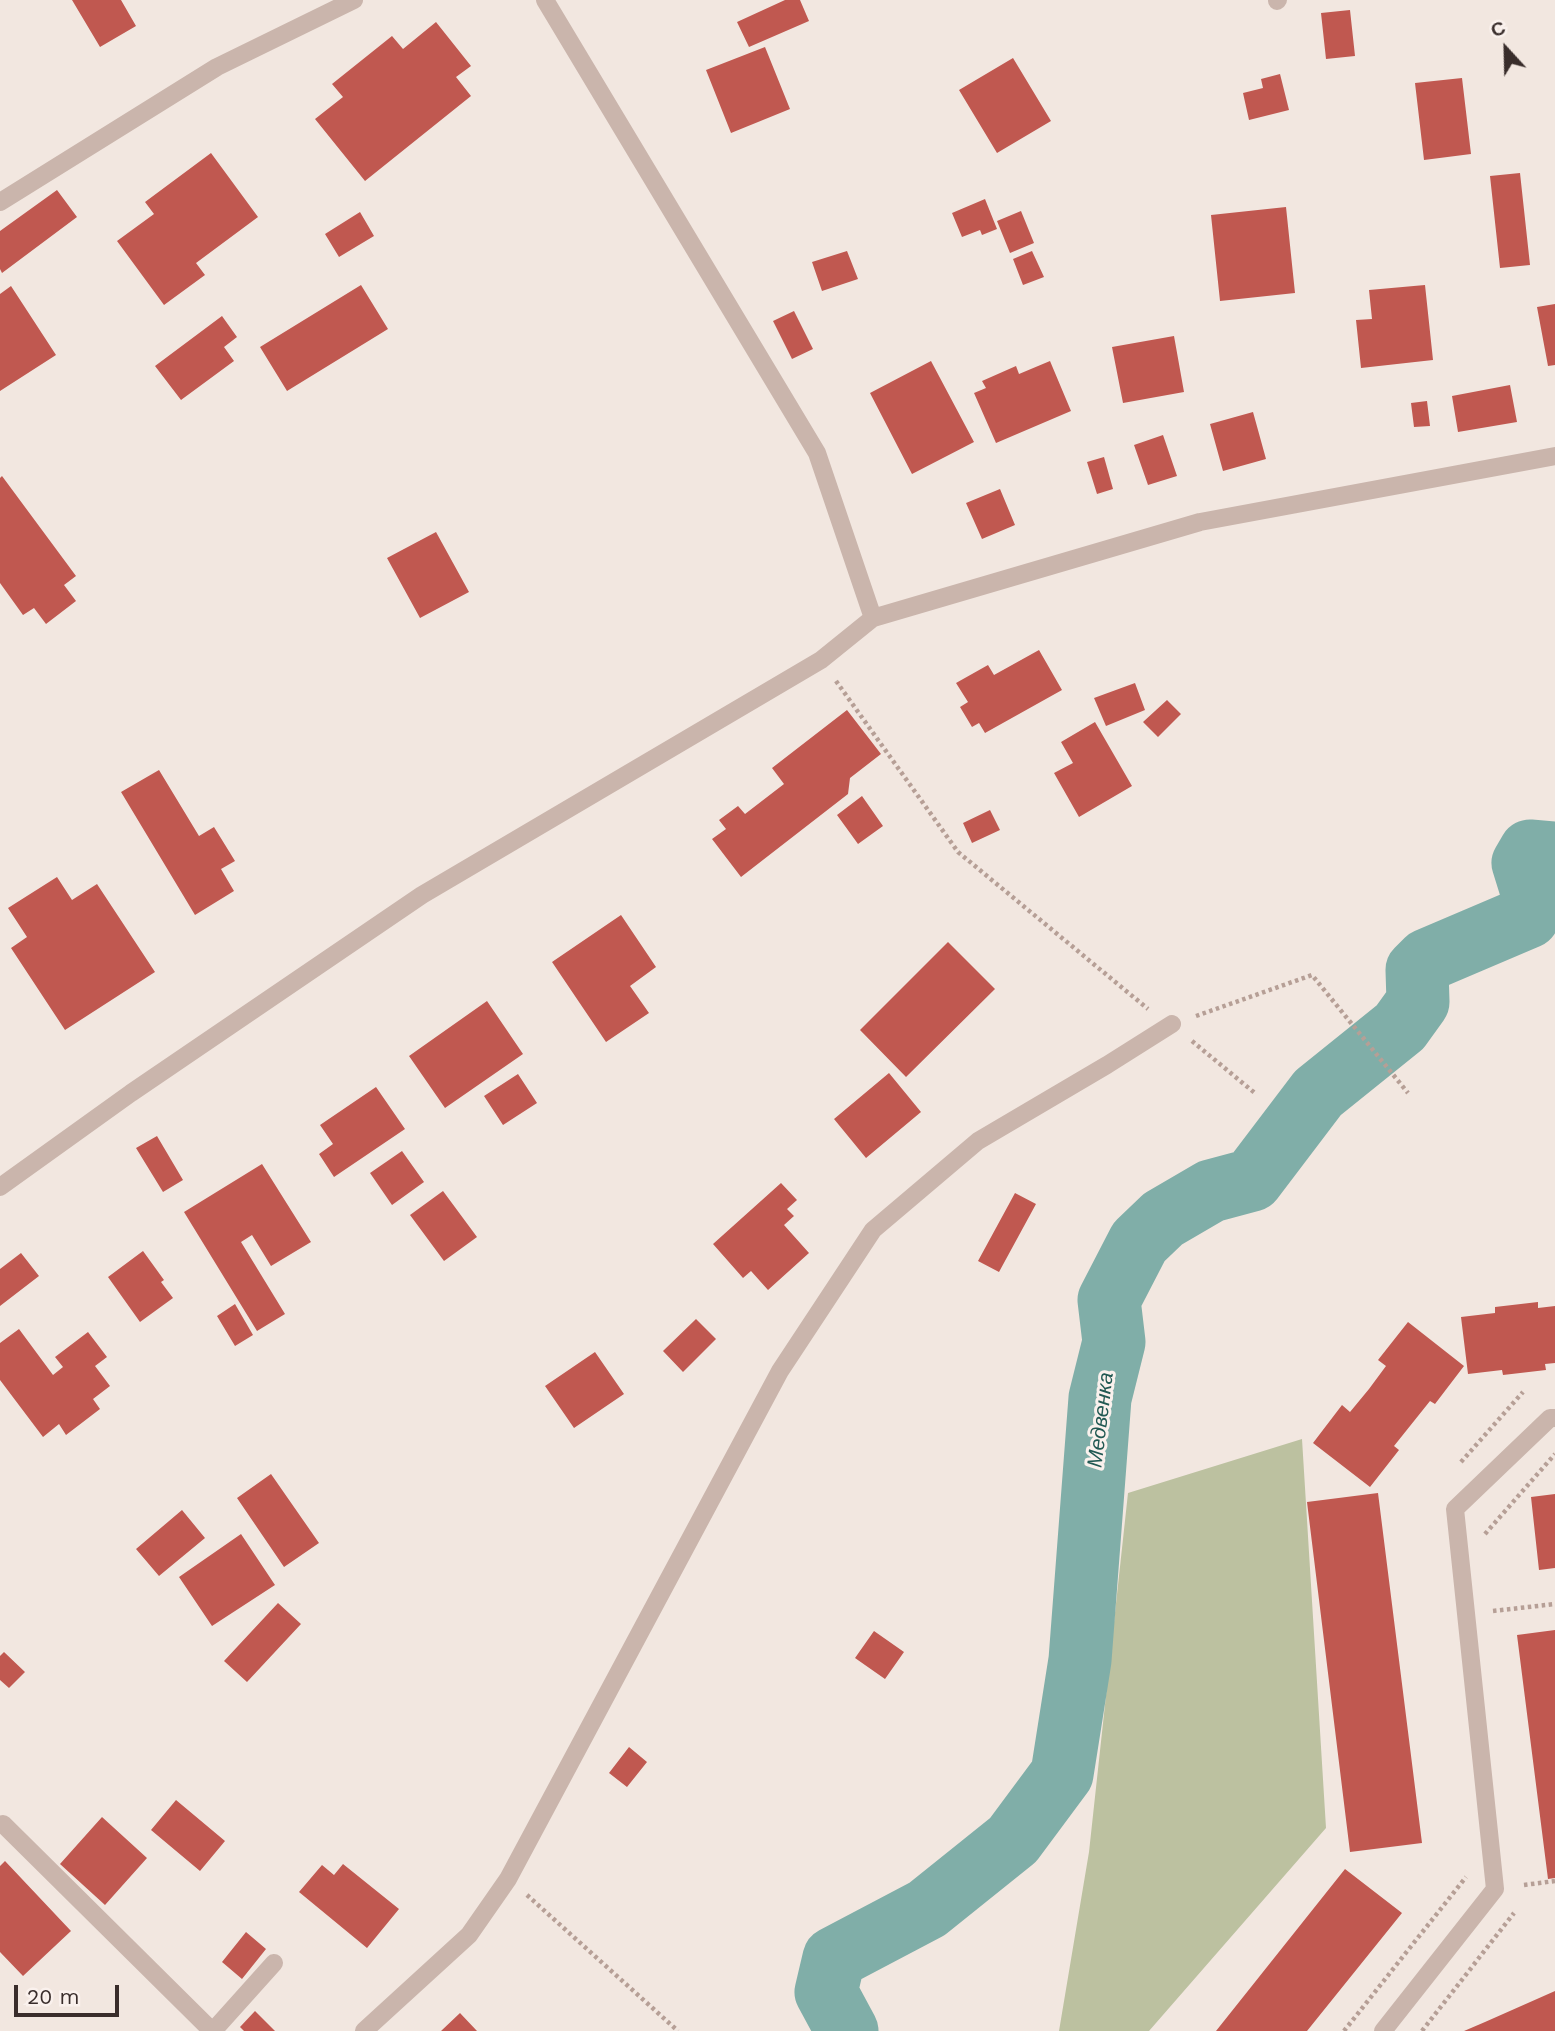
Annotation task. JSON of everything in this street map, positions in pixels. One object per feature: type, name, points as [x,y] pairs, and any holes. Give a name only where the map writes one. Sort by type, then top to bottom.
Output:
[{"type":"street","points":[[0,202],[217,67],[354,0]]},
{"type":"street","points":[[545,0],[817,453],[873,618]]},
{"type":"street","points":[[0,1187],[131,1093],[422,895],[821,660],[873,618],[1200,522],[1555,456]]},
{"type":"street","points":[[364,2031],[470,1936],[508,1878],[780,1371],[873,1230],[978,1142],[1172,1024]]},
{"type":"street","points":[[1382,2031],[1494,1889],[1455,1509],[1550,1418],[1555,1418]]},
{"type":"street","points":[[4,1824],[219,2029],[274,1963]]},
{"type":"path","points":[[821,660],[958,852],[1149,1010],[1172,1024],[1256,1094]]},
{"type":"path","points":[[1172,1024],[1312,975],[1408,1093]]},
{"type":"path","points":[[1454,1471],[1522,1392]]},
{"type":"path","points":[[1493,1611],[1555,1604]]},
{"type":"path","points":[[1344,2031],[1467,1875]]},
{"type":"path","points":[[508,1878],[678,2031]]},
{"type":"path","points":[[1524,1885],[1555,1881]]},
{"type":"green space","points":[[1302,1439],[1326,1828],[1149,2031],[1059,2031],[1089,1852],[1128,1493]]},
{"type":"building","points":[[72,0],[121,0],[136,26],[100,47]]},
{"type":"building","points":[[785,0],[800,0],[809,21],[749,47],[737,22]]},
{"type":"building","points":[[1350,10],[1355,56],[1326,59],[1321,13]]},
{"type":"building","points":[[436,22],[471,66],[456,77],[471,96],[365,181],[315,119],[343,97],[332,84],[392,36],[403,49]]},
{"type":"building","points":[[765,47],[790,109],[731,133],[706,70]]},
{"type":"building","points":[[1013,58],[1051,121],[997,153],[959,90]]},
{"type":"building","points":[[1280,74],[1289,110],[1249,120],[1243,93],[1263,88],[1261,79]]},
{"type":"building","points":[[1462,78],[1471,154],[1424,160],[1415,83]]},
{"type":"building","points":[[211,153],[258,217],[196,263],[205,275],[164,305],[117,241],[154,214],[145,202]]},
{"type":"building","points":[[1520,173],[1530,265],[1500,268],[1490,176]]},
{"type":"building","points":[[57,190],[77,217],[2,273],[0,231]]},
{"type":"building","points":[[985,199],[997,229],[982,235],[980,230],[962,237],[952,213]]},
{"type":"building","points":[[1286,207],[1295,293],[1220,301],[1211,215]]},
{"type":"building","points":[[1021,211],[1034,243],[1010,253],[997,221]]},
{"type":"building","points":[[360,212],[374,236],[339,257],[325,234]]},
{"type":"building","points":[[847,251],[858,279],[822,291],[812,262]]},
{"type":"building","points":[[1032,251],[1044,277],[1023,285],[1013,259]]},
{"type":"building","points":[[361,285],[388,329],[287,391],[260,347]]},
{"type":"building","points":[[1425,285],[1433,360],[1361,368],[1356,320],[1372,319],[1369,290]]},
{"type":"building","points":[[11,286],[56,355],[0,391],[0,294]]},
{"type":"building","points":[[1555,304],[1555,365],[1548,366],[1537,307]]},
{"type":"building","points":[[794,311],[813,349],[792,359],[773,321]]},
{"type":"building","points":[[222,316],[237,337],[224,347],[234,361],[181,400],[155,366]]},
{"type":"building","points":[[1174,336],[1184,392],[1123,403],[1112,347]]},
{"type":"building","points":[[931,361],[974,442],[912,474],[870,393]]},
{"type":"building","points":[[1050,361],[1071,411],[996,443],[974,393],[986,388],[982,381],[1016,366],[1019,374]]},
{"type":"building","points":[[1510,385],[1517,422],[1458,432],[1452,396]]},
{"type":"building","points":[[1427,401],[1430,426],[1414,427],[1411,403]]},
{"type":"building","points":[[1253,412],[1266,459],[1223,471],[1210,424]]},
{"type":"building","points":[[1163,435],[1177,476],[1148,485],[1134,445]]},
{"type":"building","points":[[1104,457],[1113,489],[1097,494],[1087,462]]},
{"type":"building","points":[[2,476],[76,576],[64,585],[76,601],[46,624],[34,608],[23,615],[0,583]]},
{"type":"building","points":[[1000,489],[1015,525],[982,539],[966,503]]},
{"type":"building","points":[[436,532],[469,592],[420,618],[387,558]]},
{"type":"building","points":[[1039,650],[1062,690],[985,733],[979,723],[972,727],[960,707],[968,702],[956,683],[988,665],[994,675]]},
{"type":"building","points":[[1135,683],[1145,710],[1106,726],[1094,698]]},
{"type":"building","points":[[1167,700],[1181,714],[1158,737],[1143,722]]},
{"type":"building","points":[[847,710],[881,754],[850,778],[848,794],[741,877],[712,839],[726,829],[719,820],[738,806],[745,814],[784,784],[772,768]]},
{"type":"building","points":[[1095,722],[1132,786],[1079,817],[1054,773],[1073,763],[1061,742]]},
{"type":"building","points":[[159,770],[199,836],[214,827],[235,861],[221,869],[234,891],[195,915],[121,792]]},
{"type":"building","points":[[862,796],[883,826],[858,844],[837,815]]},
{"type":"building","points":[[990,810],[1000,830],[972,843],[963,823]]},
{"type":"building","points":[[57,877],[72,900],[97,884],[155,972],[65,1030],[11,948],[27,937],[8,908]]},
{"type":"building","points":[[621,915],[656,967],[630,986],[649,1013],[606,1042],[552,962]]},
{"type":"building","points":[[948,942],[995,989],[906,1077],[860,1030]]},
{"type":"building","points":[[487,1001],[523,1054],[445,1108],[409,1056]]},
{"type":"building","points":[[889,1073],[921,1112],[866,1158],[834,1119]]},
{"type":"building","points":[[518,1074],[537,1103],[503,1125],[484,1096]]},
{"type":"building","points":[[376,1087],[405,1129],[334,1177],[319,1154],[333,1144],[320,1125]]},
{"type":"building","points":[[157,1136],[183,1180],[163,1192],[136,1148]]},
{"type":"building","points":[[402,1151],[424,1182],[392,1205],[370,1173]]},
{"type":"building","points":[[262,1164],[311,1242],[271,1266],[252,1235],[241,1242],[285,1314],[257,1331],[184,1212]]},
{"type":"building","points":[[781,1183],[797,1200],[787,1209],[794,1216],[784,1225],[809,1253],[768,1290],[751,1271],[743,1278],[713,1244]]},
{"type":"building","points":[[443,1191],[477,1237],[444,1261],[410,1215]]},
{"type":"building","points":[[1015,1193],[1036,1204],[999,1272],[978,1261]]},
{"type":"building","points":[[143,1251],[173,1298],[140,1322],[108,1277]]},
{"type":"building","points":[[21,1253],[39,1276],[0,1306],[0,1269]]},
{"type":"building","points":[[1538,1302],[1538,1308],[1555,1306],[1555,1363],[1545,1364],[1546,1370],[1503,1375],[1502,1370],[1468,1374],[1461,1317],[1495,1313],[1495,1307]]},
{"type":"building","points":[[235,1304],[253,1335],[235,1346],[217,1316]]},
{"type":"building","points":[[696,1319],[716,1339],[683,1372],[663,1351]]},
{"type":"building","points":[[1408,1322],[1464,1366],[1435,1404],[1430,1401],[1394,1446],[1399,1450],[1370,1487],[1313,1443],[1342,1405],[1350,1412],[1369,1389],[1386,1366],[1378,1360]]},
{"type":"building","points":[[19,1329],[53,1375],[63,1367],[55,1357],[88,1332],[107,1357],[95,1366],[110,1386],[93,1399],[100,1409],[66,1435],[59,1424],[43,1437],[0,1380],[0,1343]]},
{"type":"building","points":[[595,1352],[624,1394],[574,1428],[545,1386]]},
{"type":"building","points":[[271,1474],[319,1543],[284,1567],[237,1498]]},
{"type":"building","points":[[1378,1493],[1422,1843],[1350,1852],[1307,1502]]},
{"type":"building","points":[[1555,1494],[1555,1568],[1539,1570],[1531,1497]]},
{"type":"building","points":[[182,1510],[205,1538],[159,1576],[136,1549]]},
{"type":"building","points":[[241,1534],[275,1585],[212,1626],[179,1577]]},
{"type":"building","points":[[278,1603],[301,1624],[247,1682],[224,1661]]},
{"type":"building","points":[[1555,1630],[1555,1878],[1548,1879],[1517,1635]]},
{"type":"building","points":[[874,1631],[904,1652],[885,1679],[855,1658]]},
{"type":"building","points":[[4,1652],[25,1672],[9,1688],[0,1680],[0,1656]]},
{"type":"building","points":[[629,1747],[647,1762],[627,1787],[609,1773]]},
{"type":"building","points":[[176,1800],[225,1841],[200,1871],[151,1830]]},
{"type":"building","points":[[102,1817],[147,1858],[105,1905],[60,1864]]},
{"type":"building","points":[[5,1861],[71,1931],[23,1976],[0,1952],[0,1866]]},
{"type":"building","points":[[343,1864],[399,1909],[367,1948],[299,1892],[322,1865],[334,1875]]},
{"type":"building","points":[[1345,1869],[1402,1913],[1307,2031],[1216,2031]]},
{"type":"building","points":[[246,1932],[266,1949],[242,1979],[222,1962]]},
{"type":"building","points":[[1555,1991],[1555,2031],[1464,2031],[1485,2022]]},
{"type":"building","points":[[255,2011],[275,2031],[244,2031],[240,2027]]},
{"type":"building","points":[[460,2013],[477,2031],[441,2031]]},
{"type":"waterway","name":"Медвенка","points":[[847,2031],[826,1992],[834,1958],[927,1909],[1013,1840],[1062,1774],[1080,1660],[1100,1398],[1114,1342],[1109,1300],[1139,1242],[1163,1219],[1211,1191],[1252,1180],[1318,1093],[1400,1027],[1418,1002],[1417,970],[1427,960],[1528,917],[1536,905],[1523,863],[1530,851],[1555,853]]}]
